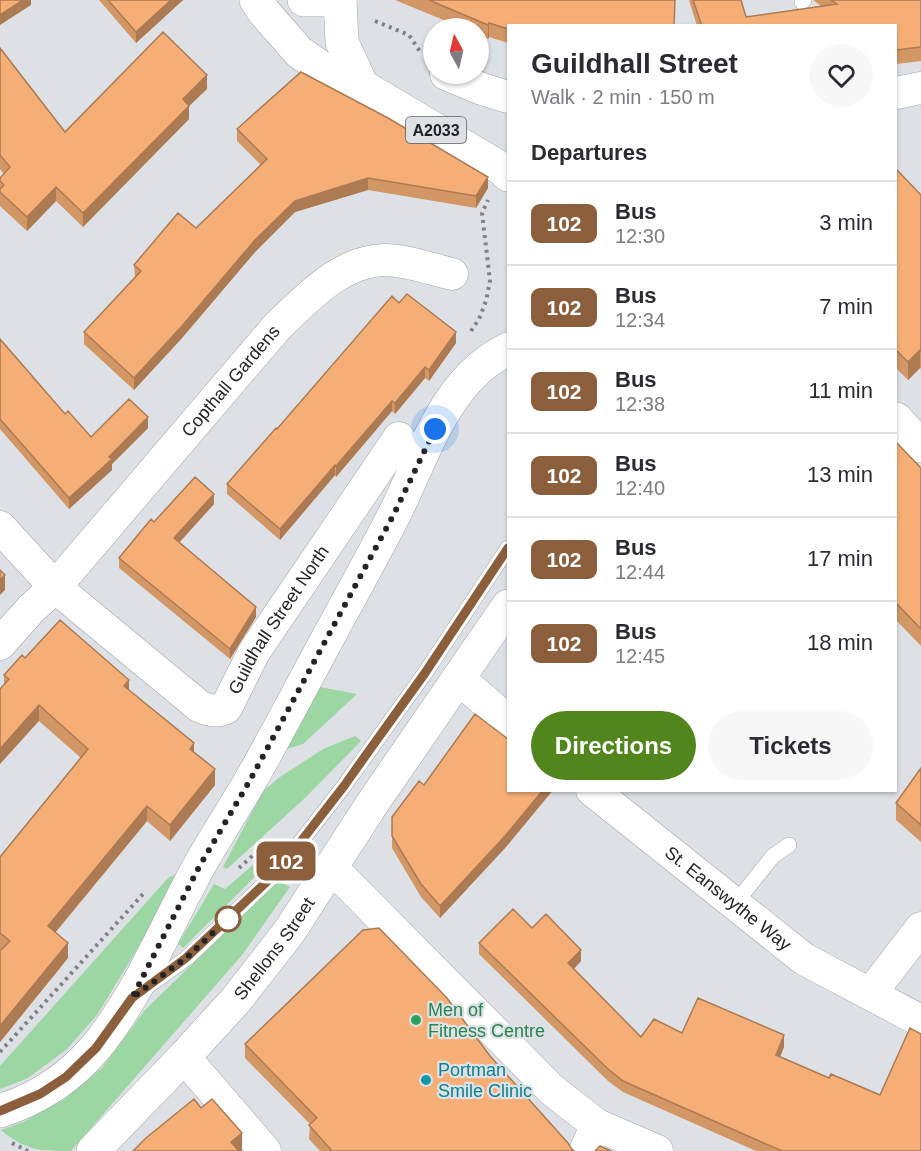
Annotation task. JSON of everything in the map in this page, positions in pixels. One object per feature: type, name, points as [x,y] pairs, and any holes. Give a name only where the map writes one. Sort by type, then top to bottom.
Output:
[{"type":"main road","points":[[256,0],[299,51],[329,73],[362,87]]},
{"type":"main road","points":[[304,0],[340,0],[342,42],[362,87]]},
{"type":"main road","name":"A2033","points":[[362,87],[502,169],[499,186]]},
{"type":"main road","points":[[0,1111],[40,1094],[66,1077],[96,1048],[132,998],[199,867],[249,782],[394,514],[445,408],[467,380],[493,357],[507,350]]},
{"type":"main road","points":[[897,420],[921,446]]},
{"type":"main road","name":"Shellons Street","points":[[93,1151],[243,992],[289,932],[507,607]]},
{"type":"street","points":[[470,84],[507,97]]},
{"type":"street","points":[[897,93],[921,88]]},
{"type":"street","name":"Copthall Gardens","points":[[0,644],[31,609],[55,587],[276,328],[328,282],[362,264],[383,260],[452,274]]},
{"type":"street","name":"Guildhall Street North","points":[[0,527],[55,587],[199,706],[209,711],[221,711],[226,708],[254,652],[399,438]]},
{"type":"street","points":[[458,678],[507,720]]},
{"type":"street","name":"St. Eanswythe Way","points":[[609,796],[734,905],[804,959],[921,1021]]},
{"type":"street","points":[[331,867],[552,1090],[591,1138],[657,1151]]},
{"type":"street","points":[[870,993],[921,928]]},
{"type":"street","points":[[184,1057],[265,1151]]},
{"type":"lane","points":[[132,998],[186,958],[278,871],[378,739],[507,550]]},
{"type":"lane","points":[[734,905],[773,856],[789,845]]},
{"type":"path","points":[[374,21],[409,35],[423,53]]},
{"type":"path","points":[[490,281],[482,213],[499,186]]},
{"type":"path","points":[[0,1052],[148,889]]},
{"type":"green space","points":[[320,687],[357,694],[303,744],[284,750]]},
{"type":"green space","points":[[355,736],[361,741],[305,798],[227,869],[223,867],[263,791],[323,749]]},
{"type":"green space","points":[[268,852],[274,858],[183,948],[178,944],[214,884],[225,889]]},
{"type":"green space","points":[[186,869],[97,1015],[67,1049],[28,1078],[0,1089],[0,1066],[168,878]]},
{"type":"green space","points":[[278,881],[290,887],[242,955],[71,1151],[50,1151],[26,1146],[1,1130],[23,1122],[65,1099],[102,1068],[145,1010]]},
{"type":"building","points":[[0,0],[23,0],[0,15]]},
{"type":"building","points":[[108,0],[171,0],[136,32]]},
{"type":"building","points":[[429,0],[675,0],[674,24],[507,24],[507,29],[489,23],[489,18],[471,18]]},
{"type":"building","points":[[693,0],[741,0],[746,17],[837,4],[831,0],[921,0],[921,47],[897,50],[897,24],[701,24]]},
{"type":"building","points":[[163,32],[207,75],[183,99],[189,106],[83,213],[56,187],[27,217],[0,192],[4,185],[0,178],[10,167],[0,155],[0,48],[65,132]]},
{"type":"building","points":[[301,72],[388,118],[488,177],[476,196],[368,178],[295,201],[255,240],[182,326],[134,378],[84,332],[141,271],[134,265],[178,213],[196,228],[267,159],[237,129]]},
{"type":"building","points":[[897,170],[921,195],[921,351],[908,362],[897,351]]},
{"type":"building","points":[[407,294],[456,332],[429,370],[425,367],[395,403],[392,401],[280,529],[227,484],[392,296],[399,303]]},
{"type":"building","points":[[0,339],[65,414],[68,411],[91,437],[129,399],[148,417],[109,457],[112,459],[69,498],[0,419]]},
{"type":"building","points":[[897,443],[921,468],[921,629],[897,604]]},
{"type":"building","points":[[195,477],[214,494],[174,538],[256,607],[230,649],[119,558],[151,519],[154,522]]},
{"type":"building","points":[[0,570],[5,575],[0,580]]},
{"type":"building","points":[[60,620],[129,680],[124,686],[194,743],[190,749],[215,769],[170,825],[147,806],[48,926],[68,943],[0,1026],[0,951],[10,941],[0,933],[0,857],[88,749],[39,705],[0,749],[0,689],[9,679],[4,675],[22,655],[25,658]]},
{"type":"building","points":[[475,714],[507,738],[507,792],[541,792],[505,836],[440,906],[421,884],[392,836],[392,817],[419,781],[424,785]]},
{"type":"building","points":[[921,768],[921,825],[896,803]]},
{"type":"building","points":[[513,909],[532,928],[546,914],[581,950],[568,963],[641,1037],[654,1019],[682,1033],[698,998],[784,1035],[776,1055],[829,1078],[831,1074],[880,1095],[910,1028],[921,1034],[921,1151],[782,1151],[623,1081],[479,943]]},
{"type":"building","points":[[379,928],[447,998],[490,1056],[574,1151],[332,1151],[309,1125],[317,1118],[245,1044],[363,930]]},
{"type":"building","points":[[194,1099],[201,1108],[212,1099],[242,1133],[231,1142],[239,1151],[133,1151],[146,1138]]},
{"type":"building","points":[[600,1146],[611,1151],[595,1151]]},
{"type":"bus line","name":"102","points":[[0,1111],[40,1094],[66,1077],[96,1048],[132,998],[186,958],[278,871],[344,786],[425,673],[507,550]]},
{"type":"place","name":"Men of Fitness Centre","points":[[416,1020]]},
{"type":"place","name":"Portman Smile Clinic","points":[[426,1080]]},
{"type":"route","points":[[228,919],[232,915],[186,958],[132,998],[199,867],[249,782],[394,514],[435,429]]}]
